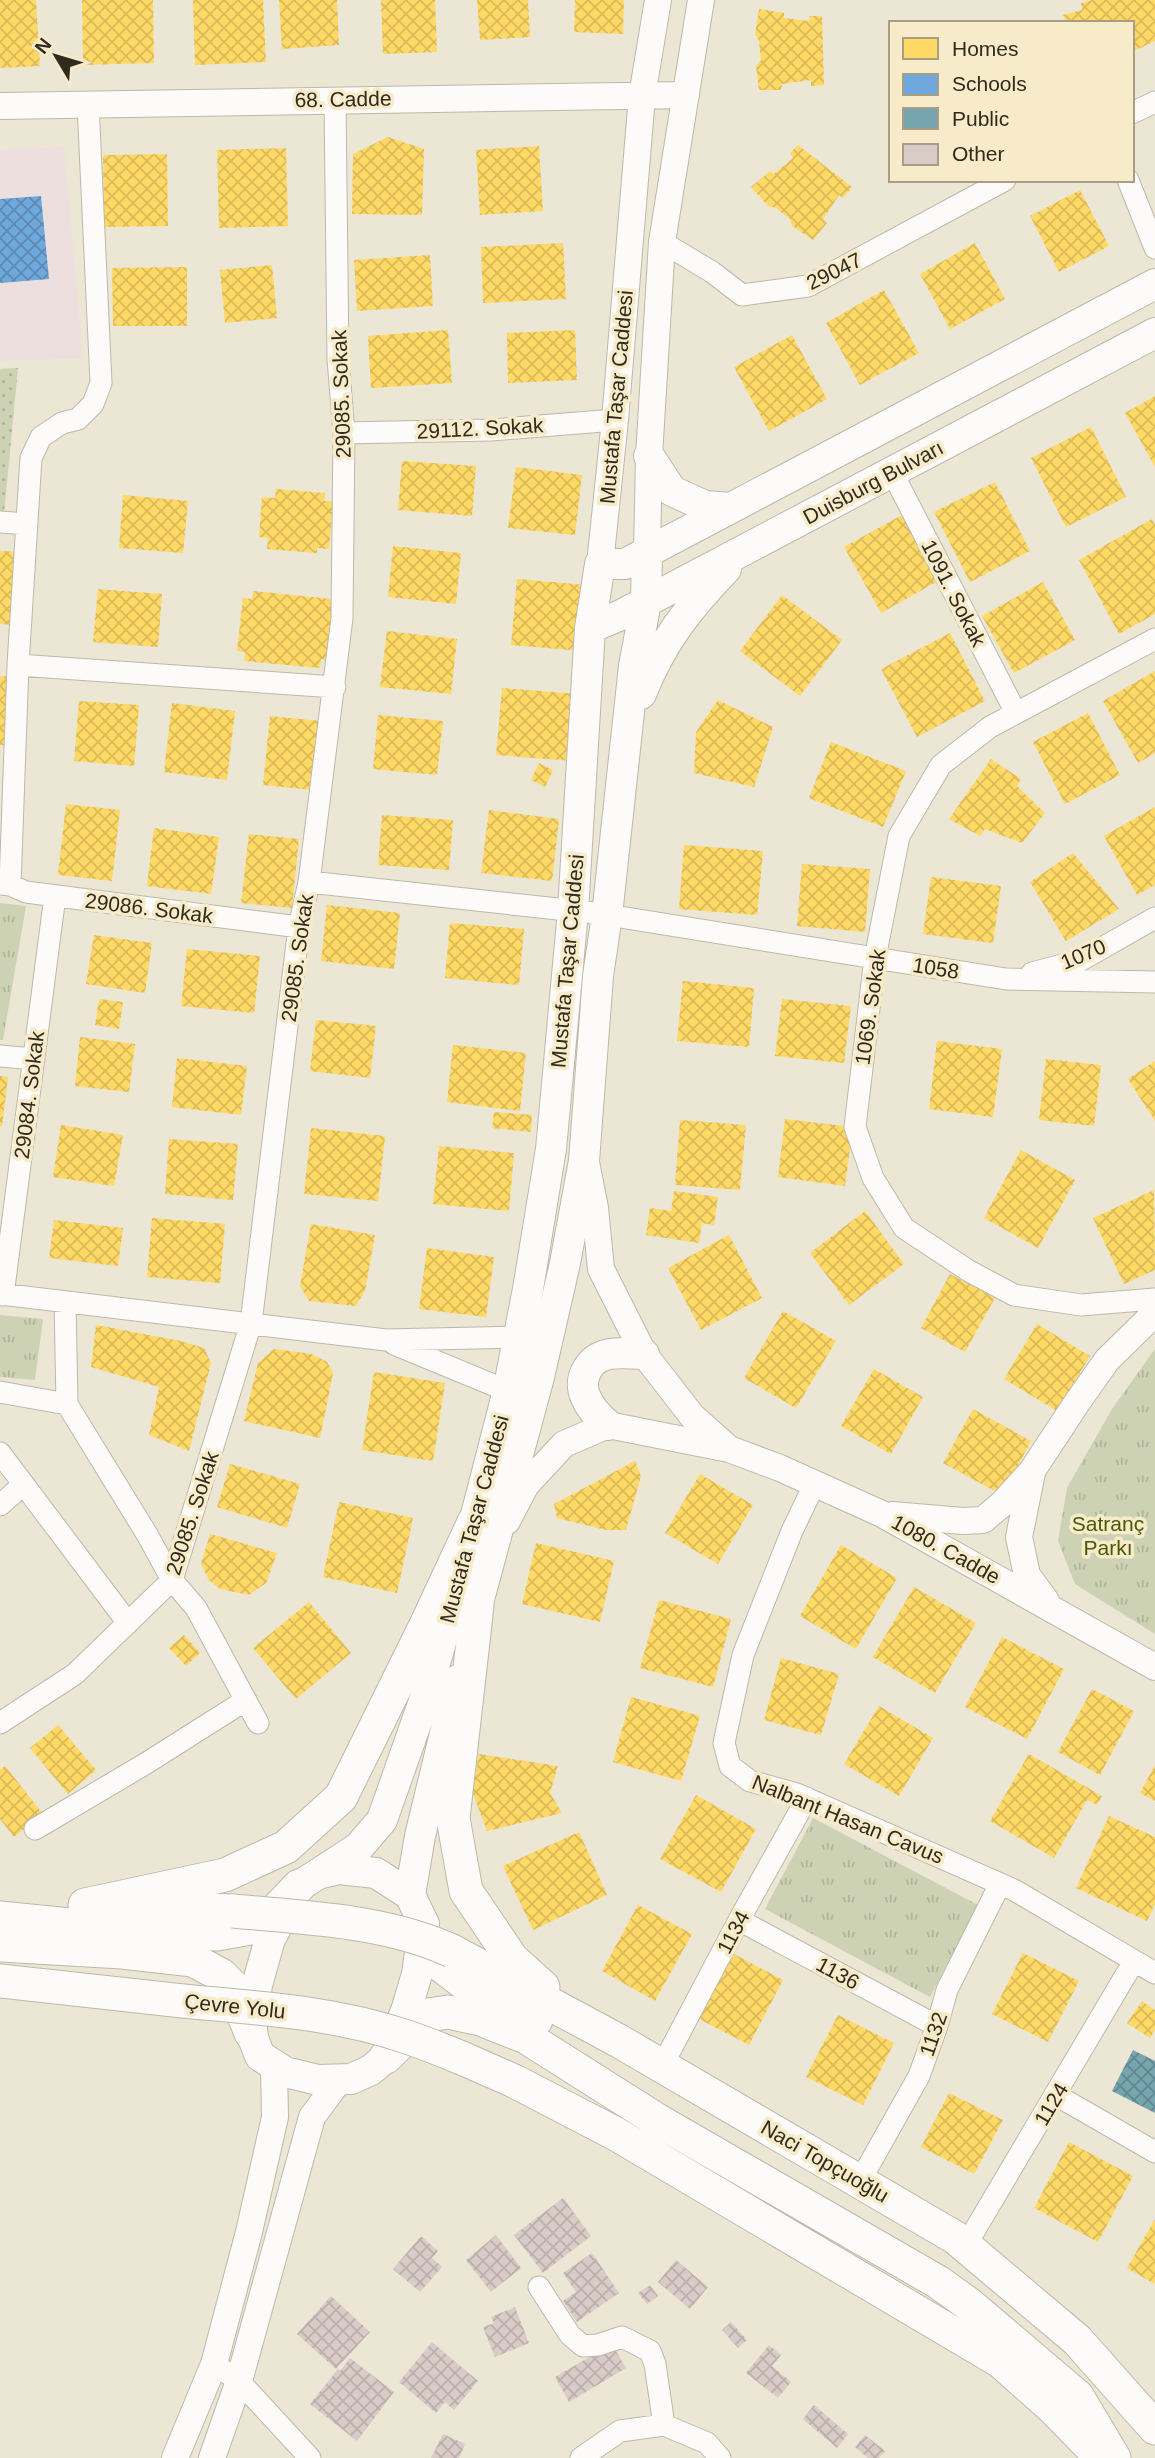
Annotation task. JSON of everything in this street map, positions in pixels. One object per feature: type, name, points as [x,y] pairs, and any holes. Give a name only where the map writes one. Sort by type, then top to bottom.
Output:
[{"type":"main road","name":"Duisburg Bulvarı","points":[[600,564],[625,564],[1155,284]]},
{"type":"main road","name":"Duisburg Bulvarı","points":[[590,628],[646,602],[1155,333]]},
{"type":"main road","points":[[649,456],[672,491],[705,506],[732,508]]},
{"type":"main road","points":[[628,727],[653,664],[673,629],[705,590],[746,549]]},
{"type":"main road","name":"Mustafa Taşar Caddesi","points":[[417,1909],[419,1836],[477,1606],[484,1534],[517,1337],[528,1289],[592,913],[628,727],[634,666],[646,602],[647,552]]},
{"type":"main road","name":"Mustafa Taşar Caddesi","points":[[308,1880],[359,1847],[382,1820],[542,1365],[565,1263],[584,1153],[598,976],[592,913],[590,628],[600,564]]},
{"type":"main road","points":[[608,1425],[587,1402],[582,1387],[584,1373],[594,1361],[609,1354],[644,1354]]},
{"type":"main road","points":[[0,1898],[85,1905],[225,1875],[286,1847],[341,1797],[411,1656],[484,1534]]},
{"type":"main road","points":[[477,1606],[453,1818],[466,1891],[513,1959],[575,2017]]},
{"type":"main road","points":[[0,1918],[120,1930],[218,1934],[261,1926],[308,1880],[339,1869],[376,1873],[417,1909],[428,1952],[435,1961],[464,1983],[563,2034],[816,2173],[943,2250],[1013,2284]]},
{"type":"main road","points":[[251,2033],[257,1985],[270,1939],[308,1880]]},
{"type":"main road","name":"Naci Topçuoğlu","points":[[85,1905],[233,1911],[356,1923],[432,1942],[452,1951],[662,2066],[860,2180],[966,2245],[1077,2340],[1155,2428]]},
{"type":"main road","points":[[386,2057],[406,2011],[417,1974],[417,1909]]},
{"type":"main road","points":[[0,1945],[122,1952],[193,1961],[221,1975],[232,1986],[260,2056],[285,2072],[318,2080],[351,2079],[371,2070],[428,2015],[448,2012],[480,2019],[526,2037],[657,2120],[938,2282],[970,2305],[1077,2396],[1114,2458]]},
{"type":"main road","name":"Çevre Yolu","points":[[0,1981],[291,2012],[353,2023],[404,2036],[464,2059],[514,2081],[616,2134],[1000,2361],[1054,2408],[1101,2458]]},
{"type":"street","name":"Mustafa Taşar Caddesi","points":[[600,564],[642,96],[658,0]]},
{"type":"street","name":"Mustafa Taşar Caddesi","points":[[647,552],[649,456],[662,242],[701,0]]},
{"type":"street","name":"68. Cadde","points":[[0,106],[686,95]]},
{"type":"street","name":"29085. Sokak","points":[[0,1723],[75,1674],[172,1580],[251,1323],[299,927],[309,882],[342,618],[344,433],[338,359],[335,99]]},
{"type":"street","points":[[1134,112],[1155,102]]},
{"type":"street","points":[[5,884],[12,655],[27,524],[31,458],[41,437],[62,423],[78,419],[93,404],[101,383],[88,104]]},
{"type":"street","name":"29047","points":[[662,242],[712,272],[742,295],[808,286],[1001,182]]},
{"type":"street","points":[[1129,182],[1155,248]]},
{"type":"street","name":"29112. Sokak","points":[[344,433],[491,430],[615,420]]},
{"type":"street","name":"1091. Sokak","points":[[892,472],[1016,713]]},
{"type":"street","points":[[0,522],[27,524]]},
{"type":"street","name":"1069. Sokak","points":[[1155,639],[990,727],[941,765],[899,836],[875,958],[855,1127],[873,1178],[904,1228],[969,1271],[1014,1295],[1081,1305],[1155,1299]]},
{"type":"street","points":[[12,655],[335,687]]},
{"type":"street","points":[[309,882],[592,913]]},
{"type":"street","name":"29086. Sokak","points":[[5,884],[26,892],[299,927]]},
{"type":"street","name":"29084. Sokak","points":[[1,1295],[55,896]]},
{"type":"street","name":"1058","points":[[592,913],[1006,979],[1154,983]]},
{"type":"street","name":"1070","points":[[1006,979],[1080,960],[1155,918]]},
{"type":"street","points":[[0,1056],[34,1059]]},
{"type":"street","points":[[584,1153],[595,1208],[601,1269],[644,1354],[692,1416],[729,1449]]},
{"type":"street","points":[[1,1295],[386,1340],[517,1337]]},
{"type":"street","points":[[65,1302],[67,1404],[172,1580],[196,1608],[258,1723]]},
{"type":"street","points":[[882,1514],[963,1521],[984,1520],[1032,1471],[1107,1360],[1155,1313]]},
{"type":"street","points":[[386,1340],[508,1391]]},
{"type":"street","points":[[0,1392],[67,1404]]},
{"type":"street","points":[[484,1534],[564,1444],[608,1425],[729,1449]]},
{"type":"street","name":"1080. Cadde","points":[[729,1449],[780,1468],[882,1514],[1155,1667]]},
{"type":"street","points":[[0,1453],[128,1623]]},
{"type":"street","points":[[1032,1471],[1019,1537],[1027,1576],[1051,1608]]},
{"type":"street","points":[[0,1505],[23,1485]]},
{"type":"street","name":"Nalbant Hasan Cavus","points":[[814,1485],[792,1531],[743,1655],[723,1743],[730,1766],[750,1781],[807,1798],[1000,1884],[1148,1966]]},
{"type":"street","points":[[35,1829],[246,1700]]},
{"type":"street","name":"1134","points":[[662,2066],[807,1798]]},
{"type":"street","name":"1132","points":[[860,2180],[919,2076],[947,1990],[1000,1884]]},
{"type":"street","name":"1136","points":[[739,1920],[937,2026]]},
{"type":"street","name":"1124","points":[[966,2245],[1056,2095],[1148,1966]]},
{"type":"street","points":[[175,2458],[214,2364],[249,2232],[275,2117],[274,2066]]},
{"type":"street","points":[[212,2458],[239,2381],[312,2117],[340,2079]]},
{"type":"street","points":[[1056,2095],[1155,2152]]},
{"type":"street","points":[[539,2287],[570,2335],[583,2346],[622,2337],[650,2351],[655,2364],[664,2426]]},
{"type":"street","points":[[214,2364],[239,2381],[310,2458]]},
{"type":"street","points":[[581,2458],[620,2431],[664,2426],[707,2442],[720,2458]]},
{"type":"shaded area","points":[[64,147],[83,358],[0,361],[0,150]]},
{"type":"green space","points":[[18,368],[4,514],[0,513],[0,369]]},
{"type":"green space","points":[[0,903],[26,906],[3,1040],[0,1040]]},
{"type":"green space","points":[[0,1315],[43,1319],[35,1380],[0,1377]]},
{"type":"green space","name":"Satranç Parkı","points":[[1155,1349],[1155,1634],[1075,1584],[1058,1541],[1067,1488],[1112,1409]]},
{"type":"green space","points":[[813,1818],[978,1905],[930,1997],[765,1909]]},
{"type":"building: Homes","points":[[0,0],[36,0],[40,66],[0,68]]},
{"type":"building: Homes","points":[[82,0],[153,0],[154,63],[83,65]]},
{"type":"building: Homes","points":[[193,0],[263,0],[266,62],[195,65]]},
{"type":"building: Homes","points":[[279,0],[337,0],[339,45],[282,49]]},
{"type":"building: Homes","points":[[381,0],[435,0],[437,52],[383,54]]},
{"type":"building: Homes","points":[[477,0],[528,0],[530,37],[480,40]]},
{"type":"building: Homes","points":[[575,0],[624,0],[623,34],[574,32]]},
{"type":"building: Homes","points":[[1092,0],[1155,0],[1155,41],[1134,51],[1134,21],[1066,21],[1063,15],[1082,10],[1081,3]]},
{"type":"building: Homes","points":[[759,9],[784,13],[784,18],[809,21],[810,16],[822,16],[824,85],[811,86],[811,80],[782,84],[781,90],[759,90],[756,66],[761,60],[759,41],[755,34]]},
{"type":"building: Homes","points":[[388,137],[424,149],[422,215],[352,214],[353,154]]},
{"type":"building: Homes","points":[[798,145],[852,187],[843,198],[839,195],[823,219],[827,223],[813,240],[792,226],[790,219],[776,208],[768,206],[751,187],[770,171],[774,174],[793,158],[790,153]]},
{"type":"building: Homes","points":[[539,146],[543,211],[480,215],[476,150]]},
{"type":"building: Homes","points":[[286,148],[288,226],[219,228],[217,150]]},
{"type":"building: Homes","points":[[167,154],[168,226],[104,227],[103,155]]},
{"type":"building: Homes","points":[[1080,190],[1109,246],[1059,272],[1030,216]]},
{"type":"building: Homes","points":[[563,243],[566,299],[483,303],[481,247]]},
{"type":"building: Homes","points":[[975,243],[1005,299],[950,329],[920,274]]},
{"type":"building: Homes","points":[[430,255],[433,306],[357,311],[354,260]]},
{"type":"building: Homes","points":[[272,265],[277,318],[225,323],[220,270]]},
{"type":"building: Homes","points":[[187,267],[187,326],[113,326],[112,268]]},
{"type":"building: Homes","points":[[884,290],[919,353],[860,385],[826,323]]},
{"type":"building: Homes","points":[[448,330],[452,383],[371,388],[368,336]]},
{"type":"building: Homes","points":[[575,330],[577,380],[508,383],[507,333]]},
{"type":"building: Homes","points":[[792,335],[827,399],[769,431],[734,367]]},
{"type":"building: Homes","points":[[1155,396],[1155,467],[1125,413]]},
{"type":"building: Homes","points":[[1091,427],[1126,497],[1066,527],[1031,458]]},
{"type":"building: Homes","points":[[402,461],[476,466],[472,516],[398,510]]},
{"type":"building: Homes","points":[[516,467],[582,475],[575,535],[508,528]]},
{"type":"building: Homes","points":[[995,482],[1030,551],[970,582],[934,512]]},
{"type":"building: Homes","points":[[276,489],[325,493],[324,501],[333,501],[329,549],[317,548],[317,553],[267,549],[268,538],[259,537],[262,497],[275,498]]},
{"type":"building: Homes","points":[[123,495],[188,501],[183,553],[119,548]]},
{"type":"building: Homes","points":[[902,515],[938,581],[881,613],[844,547]]},
{"type":"building: Homes","points":[[1152,519],[1155,525],[1155,614],[1119,634],[1079,560]]},
{"type":"building: Homes","points":[[393,546],[461,553],[456,604],[388,597]]},
{"type":"building: Homes","points":[[0,551],[20,552],[15,625],[0,624]]},
{"type":"building: Homes","points":[[517,579],[587,585],[582,651],[511,645]]},
{"type":"building: Homes","points":[[1043,582],[1075,640],[1014,673],[982,616]]},
{"type":"building: Homes","points":[[98,589],[162,594],[158,647],[93,642]]},
{"type":"building: Homes","points":[[253,591],[332,599],[331,613],[336,614],[331,660],[321,659],[320,668],[244,661],[245,652],[237,651],[243,598],[252,599]]},
{"type":"building: Homes","points":[[782,595],[842,640],[800,696],[740,651]]},
{"type":"building: Homes","points":[[387,631],[457,639],[451,694],[380,687]]},
{"type":"building: Homes","points":[[950,633],[985,701],[917,737],[881,669]]},
{"type":"building: Homes","points":[[1155,671],[1155,753],[1138,763],[1103,701]]},
{"type":"building: Homes","points":[[0,676],[14,677],[8,745],[0,745]]},
{"type":"building: Homes","points":[[502,688],[580,694],[574,761],[496,755]]},
{"type":"building: Homes","points":[[718,700],[773,727],[754,787],[694,773],[696,732]]},
{"type":"building: Homes","points":[[79,701],[139,705],[134,766],[74,761]]},
{"type":"building: Homes","points":[[172,703],[235,711],[227,780],[164,772]]},
{"type":"building: Homes","points":[[1088,713],[1120,775],[1065,804],[1033,742]]},
{"type":"building: Homes","points":[[378,715],[443,721],[437,775],[373,769]]},
{"type":"building: Homes","points":[[270,716],[320,721],[313,790],[263,785]]},
{"type":"building: Homes","points":[[831,742],[906,771],[883,827],[809,798]]},
{"type":"building: Homes","points":[[991,759],[1021,779],[1017,786],[1045,813],[1022,843],[985,829],[980,836],[949,819]]},
{"type":"building: Homes","points":[[539,763],[553,770],[545,787],[531,780]]},
{"type":"building: Homes","points":[[66,804],[120,810],[112,881],[58,875]]},
{"type":"building: Homes","points":[[1155,807],[1155,885],[1137,895],[1104,836]]},
{"type":"building: Homes","points":[[489,810],[559,819],[552,881],[481,873]]},
{"type":"building: Homes","points":[[382,815],[453,820],[449,870],[378,865]]},
{"type":"building: Homes","points":[[154,828],[219,837],[211,894],[147,886]]},
{"type":"building: Homes","points":[[249,834],[299,839],[292,908],[241,903]]},
{"type":"building: Homes","points":[[684,845],[763,851],[757,915],[679,909]]},
{"type":"building: Homes","points":[[1073,853],[1119,909],[1066,941],[1030,882]]},
{"type":"building: Homes","points":[[802,864],[870,869],[865,932],[797,926]]},
{"type":"building: Homes","points":[[931,877],[1001,886],[993,943],[923,934]]},
{"type":"building: Homes","points":[[327,905],[400,913],[394,969],[321,961]]},
{"type":"building: Homes","points":[[450,923],[524,929],[519,985],[445,978]]},
{"type":"building: Homes","points":[[94,935],[152,943],[145,993],[86,984]]},
{"type":"building: Homes","points":[[187,949],[260,956],[254,1013],[181,1006]]},
{"type":"building: Homes","points":[[683,981],[754,988],[749,1047],[677,1041]]},
{"type":"building: Homes","points":[[99,999],[123,1002],[119,1029],[95,1025]]},
{"type":"building: Homes","points":[[782,999],[851,1006],[844,1063],[775,1056]]},
{"type":"building: Homes","points":[[316,1020],[376,1026],[370,1078],[310,1071]]},
{"type":"building: Homes","points":[[80,1037],[135,1044],[129,1092],[75,1086]]},
{"type":"building: Homes","points":[[937,1041],[1002,1049],[993,1117],[929,1109]]},
{"type":"building: Homes","points":[[453,1045],[526,1053],[520,1111],[447,1102]]},
{"type":"building: Homes","points":[[177,1058],[247,1066],[241,1115],[172,1107]]},
{"type":"building: Homes","points":[[1046,1059],[1101,1065],[1094,1126],[1039,1120]]},
{"type":"building: Homes","points":[[1155,1061],[1155,1121],[1128,1079]]},
{"type":"building: Homes","points":[[0,1076],[8,1077],[2,1126],[0,1126]]},
{"type":"building: Homes","points":[[494,1112],[532,1115],[531,1132],[492,1128]]},
{"type":"building: Homes","points":[[785,1119],[853,1127],[845,1186],[778,1177]]},
{"type":"building: Homes","points":[[680,1120],[746,1125],[740,1190],[675,1185]]},
{"type":"building: Homes","points":[[61,1125],[123,1135],[114,1186],[53,1177]]},
{"type":"building: Homes","points":[[311,1128],[385,1136],[378,1201],[304,1194]]},
{"type":"building: Homes","points":[[169,1139],[238,1144],[233,1200],[165,1194]]},
{"type":"building: Homes","points":[[439,1146],[514,1153],[509,1211],[433,1204]]},
{"type":"building: Homes","points":[[1021,1150],[1075,1180],[1038,1248],[984,1218]]},
{"type":"building: Homes","points":[[1154,1190],[1155,1270],[1124,1284],[1093,1218]]},
{"type":"building: Homes","points":[[674,1191],[718,1197],[714,1225],[702,1223],[699,1243],[646,1235],[650,1208],[671,1211]]},
{"type":"building: Homes","points":[[865,1211],[904,1264],[849,1305],[810,1253]]},
{"type":"building: Homes","points":[[152,1218],[225,1224],[220,1283],[147,1277]]},
{"type":"building: Homes","points":[[54,1220],[123,1228],[118,1266],[49,1258]]},
{"type":"building: Homes","points":[[311,1224],[375,1235],[365,1291],[356,1306],[309,1301],[300,1286]]},
{"type":"building: Homes","points":[[729,1235],[762,1298],[701,1330],[668,1268]]},
{"type":"building: Homes","points":[[427,1248],[494,1257],[486,1317],[419,1309]]},
{"type":"building: Homes","points":[[950,1274],[995,1298],[965,1352],[921,1328]]},
{"type":"building: Homes","points":[[783,1311],[836,1341],[796,1408],[744,1378]]},
{"type":"building: Homes","points":[[1037,1324],[1090,1356],[1057,1411],[1004,1379]]},
{"type":"building: Homes","points":[[96,1325],[204,1348],[211,1363],[189,1451],[149,1435],[159,1387],[91,1367]]},
{"type":"building: Homes","points":[[274,1349],[312,1354],[327,1362],[333,1373],[320,1438],[244,1421],[258,1363]]},
{"type":"building: Homes","points":[[874,1369],[923,1397],[891,1454],[841,1426]]},
{"type":"building: Homes","points":[[374,1372],[445,1383],[433,1461],[362,1450]]},
{"type":"building: Homes","points":[[973,1409],[1031,1441],[1002,1495],[943,1463]]},
{"type":"building: Homes","points":[[635,1461],[641,1476],[626,1530],[606,1530],[557,1518],[554,1504]]},
{"type":"building: Homes","points":[[230,1464],[300,1484],[287,1528],[217,1507]]},
{"type":"building: Homes","points":[[700,1474],[753,1505],[718,1564],[665,1533]]},
{"type":"building: Homes","points":[[339,1502],[413,1518],[397,1593],[323,1577]]},
{"type":"building: Homes","points":[[210,1534],[277,1553],[266,1583],[249,1595],[220,1589],[209,1580],[201,1564]]},
{"type":"building: Homes","points":[[536,1543],[614,1561],[600,1622],[522,1604]]},
{"type":"building: Homes","points":[[841,1545],[897,1578],[856,1649],[800,1616]]},
{"type":"building: Homes","points":[[914,1587],[976,1623],[935,1693],[873,1657]]},
{"type":"building: Homes","points":[[659,1600],[731,1619],[713,1687],[640,1668]]},
{"type":"building: Homes","points":[[309,1602],[351,1653],[296,1699],[253,1648]]},
{"type":"building: Homes","points":[[184,1635],[200,1653],[186,1666],[169,1648]]},
{"type":"building: Homes","points":[[1002,1637],[1064,1669],[1027,1739],[965,1707]]},
{"type":"building: Homes","points":[[781,1658],[839,1674],[821,1735],[764,1720]]},
{"type":"building: Homes","points":[[1092,1689],[1134,1711],[1100,1775],[1058,1752]]},
{"type":"building: Homes","points":[[631,1697],[700,1716],[681,1781],[613,1762]]},
{"type":"building: Homes","points":[[879,1706],[933,1738],[899,1796],[844,1764]]},
{"type":"building: Homes","points":[[58,1725],[96,1770],[68,1794],[30,1748]]},
{"type":"building: Homes","points":[[479,1754],[558,1766],[550,1793],[562,1813],[487,1831],[472,1791]]},
{"type":"building: Homes","points":[[1029,1754],[1102,1796],[1097,1805],[1087,1800],[1054,1858],[990,1821]]},
{"type":"building: Homes","points":[[1155,1765],[1155,1801],[1140,1793]]},
{"type":"building: Homes","points":[[5,1766],[43,1814],[14,1837],[0,1819],[0,1770]]},
{"type":"building: Homes","points":[[696,1795],[756,1829],[721,1892],[660,1859]]},
{"type":"building: Homes","points":[[1109,1816],[1155,1837],[1155,1904],[1147,1921],[1076,1888]]},
{"type":"building: Homes","points":[[579,1832],[607,1895],[533,1930],[503,1866]]},
{"type":"building: Homes","points":[[638,1905],[692,1934],[655,2001],[602,1971]]},
{"type":"building: Homes","points":[[1023,1953],[1079,1981],[1048,2042],[992,2014]]},
{"type":"building: Homes","points":[[734,1954],[783,1980],[749,2045],[699,2019]]},
{"type":"building: Homes","points":[[1142,2001],[1155,2010],[1155,2030],[1150,2038],[1127,2023]]},
{"type":"building: Homes","points":[[838,2015],[894,2043],[863,2105],[806,2077]]},
{"type":"building: Homes","points":[[949,2093],[1003,2120],[974,2174],[921,2147]]},
{"type":"building: Homes","points":[[1069,2142],[1133,2176],[1098,2242],[1034,2208]]},
{"type":"building: Homes","points":[[1155,2219],[1155,2284],[1127,2268]]},
{"type":"building: Schools","points":[[41,196],[49,279],[0,283],[0,199]]},
{"type":"building: Public","points":[[1133,2050],[1155,2061],[1155,2113],[1112,2091]]},
{"type":"building: Other","points":[[563,2198],[591,2236],[543,2273],[514,2235]]},
{"type":"building: Other","points":[[496,2235],[521,2268],[491,2292],[466,2260]]},
{"type":"building: Other","points":[[421,2236],[438,2251],[432,2258],[442,2267],[420,2292],[393,2269]]},
{"type":"building: Other","points":[[592,2253],[619,2293],[577,2322],[563,2301],[576,2292],[563,2273]]},
{"type":"building: Other","points":[[676,2260],[708,2287],[690,2309],[658,2282]]},
{"type":"building: Other","points":[[650,2285],[658,2296],[647,2304],[638,2293]]},
{"type":"building: Other","points":[[331,2296],[370,2332],[336,2369],[297,2334]]},
{"type":"building: Other","points":[[515,2307],[529,2343],[495,2357],[483,2327],[494,2323],[491,2317]]},
{"type":"building: Other","points":[[731,2322],[747,2340],[738,2348],[722,2330]]},
{"type":"building: Other","points":[[432,2342],[478,2381],[454,2410],[445,2402],[436,2413],[399,2382]]},
{"type":"building: Other","points":[[612,2344],[626,2368],[569,2402],[555,2377]]},
{"type":"building: Other","points":[[769,2345],[781,2355],[772,2366],[791,2382],[778,2398],[746,2373]]},
{"type":"building: Other","points":[[350,2358],[394,2392],[357,2441],[310,2404]]},
{"type":"building: Other","points":[[814,2405],[848,2434],[837,2448],[803,2419]]},
{"type":"building: Other","points":[[443,2434],[465,2444],[459,2458],[431,2458]]},
{"type":"building: Other","points":[[865,2435],[885,2451],[879,2458],[868,2458],[855,2447]]}]
